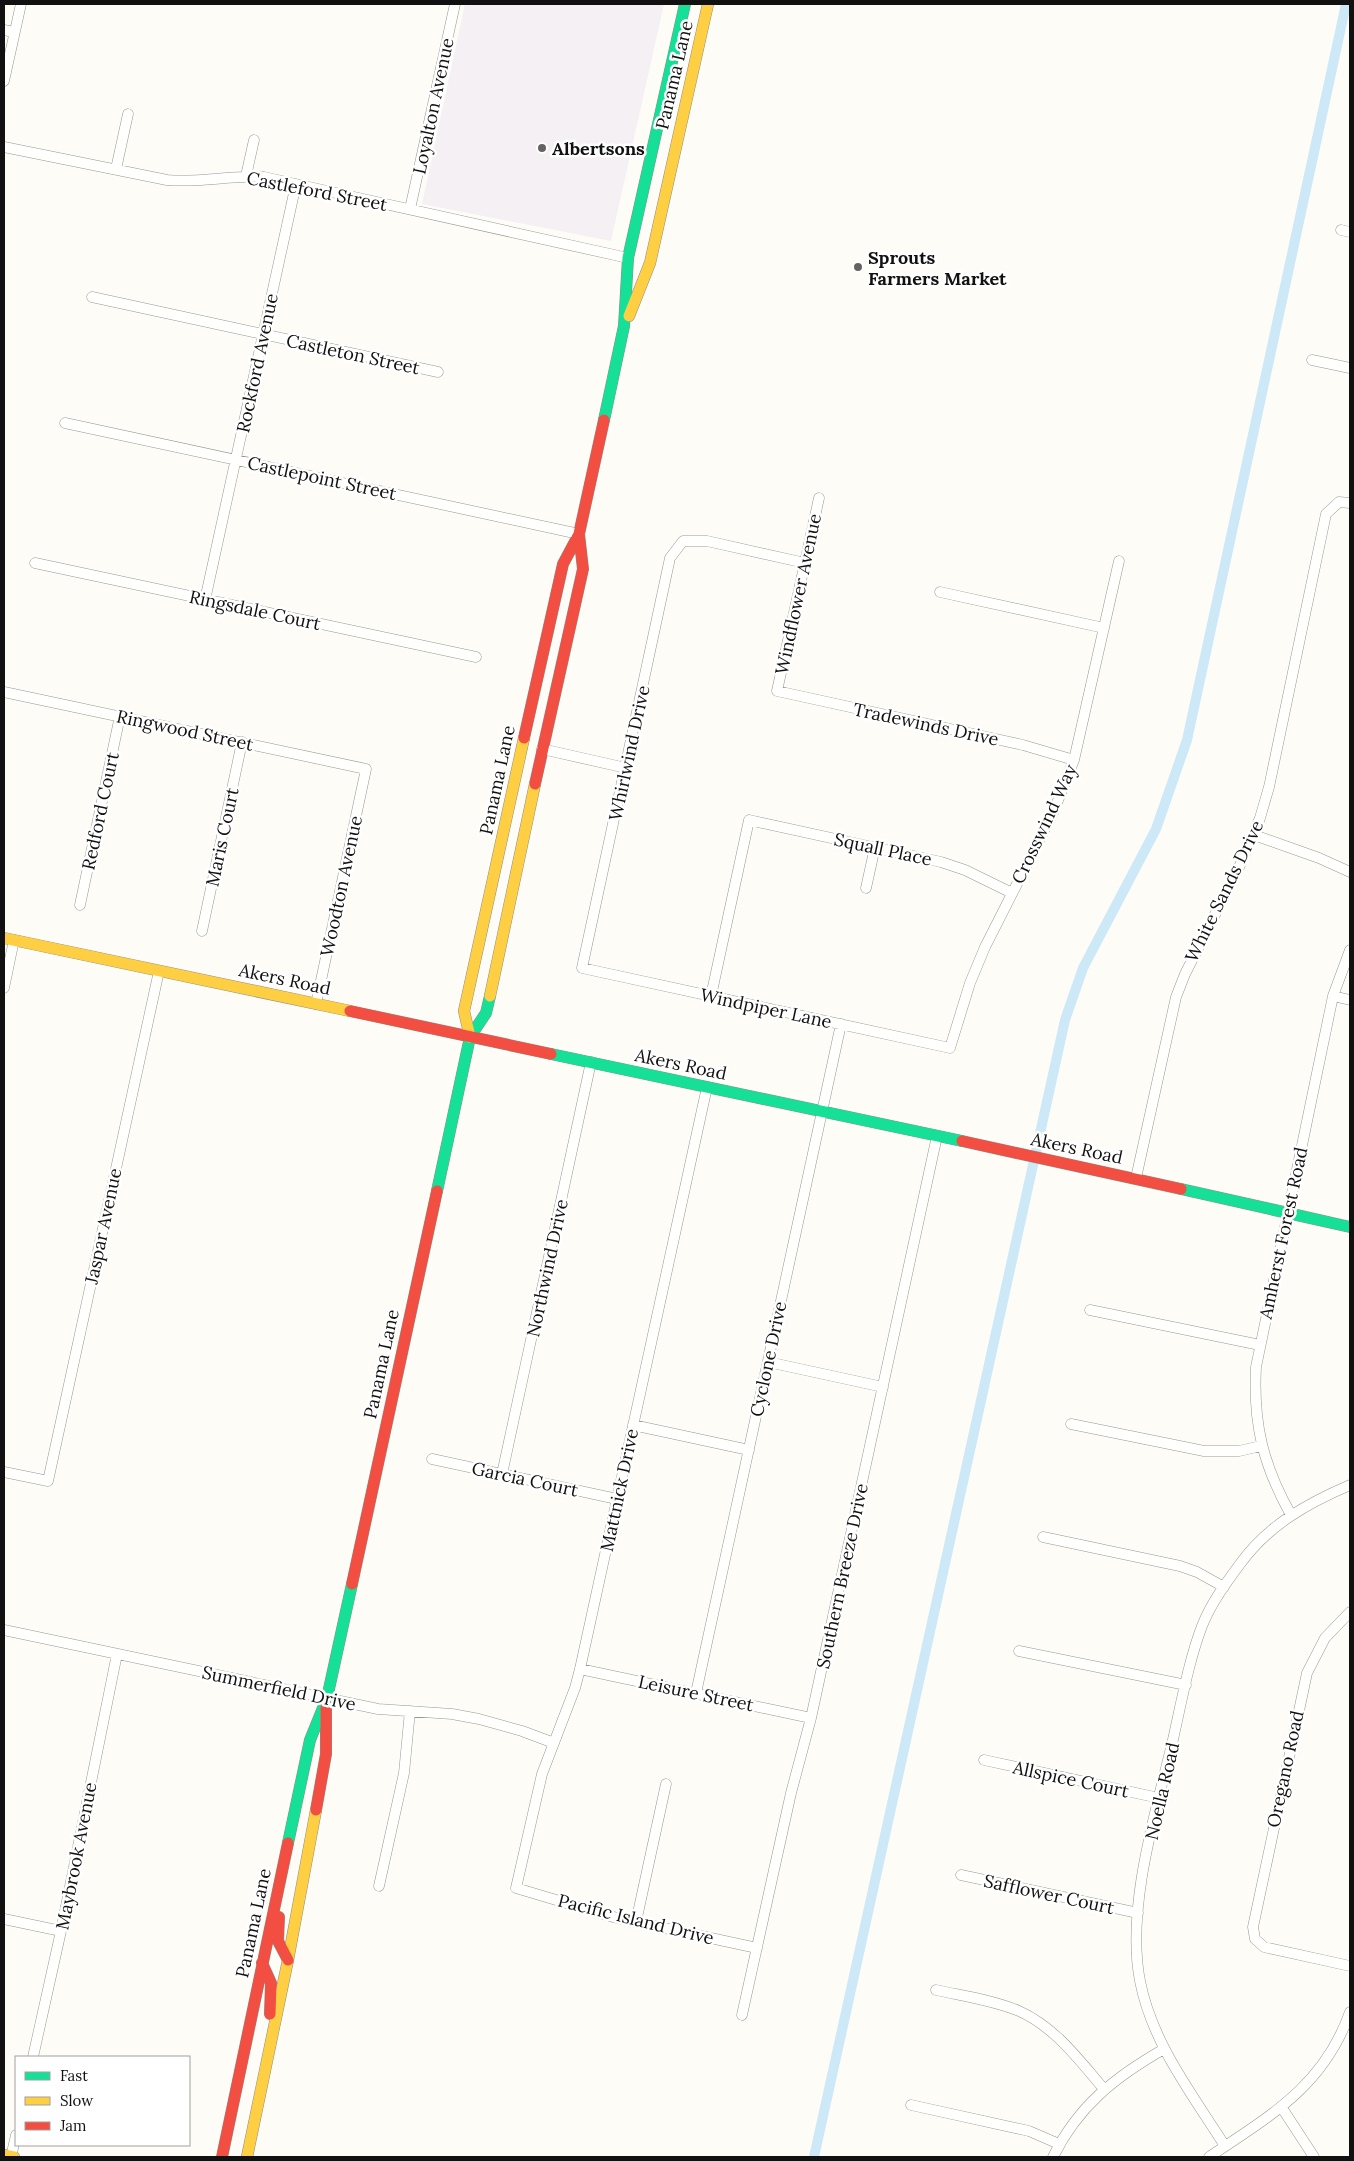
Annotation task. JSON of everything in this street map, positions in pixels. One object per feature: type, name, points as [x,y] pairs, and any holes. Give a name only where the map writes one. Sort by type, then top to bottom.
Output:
[{"type":"main road","name":"Panama Lane","points":[[222,2157],[310,1740],[327,1698],[470,1037],[486,1013],[542,749],[583,569],[580,534],[624,326],[628,258],[685,4]]},
{"type":"main road","name":"Panama Lane","points":[[624,326],[650,263],[708,4]]},
{"type":"main road","points":[[628,258],[635,269],[630,313]]},
{"type":"main road","name":"Panama Lane","points":[[470,1037],[464,1011],[563,564],[580,534]]},
{"type":"main road","points":[[540,665],[535,737],[542,749]]},
{"type":"main road","name":"Akers Road","points":[[9,939],[1006,1152],[1136,1178],[1350,1227]]},
{"type":"main road","name":"Panama Lane","points":[[247,2157],[288,1960],[326,1754],[327,1698]]},
{"type":"main road","points":[[281,1876],[278,1941],[288,1960]]},
{"type":"main road","points":[[262,1963],[271,1983],[268,2052]]},
{"type":"main road","points":[[4,2155],[13,2157]]},
{"type":"street","points":[[4,81],[9,31],[20,4]]},
{"type":"street","name":"Loyalton Avenue","points":[[410,209],[455,4]]},
{"type":"street","points":[[116,169],[128,114]]},
{"type":"street","points":[[246,176],[254,140]]},
{"type":"street","name":"Castleford Street","points":[[4,147],[167,180],[186,182],[246,176],[264,177],[628,258]]},
{"type":"street","name":"Rockford Avenue","points":[[205,600],[296,184]]},
{"type":"street","name":"Castleton Street","points":[[92,297],[438,372]]},
{"type":"street","points":[[1312,360],[1350,368]]},
{"type":"street","name":"Castlepoint Street","points":[[65,422],[580,534]]},
{"type":"street","name":"Windflower Avenue","points":[[777,691],[819,498]]},
{"type":"street","name":"White Sands Drive","points":[[1136,1178],[1176,997],[1185,974],[1254,835],[1270,787],[1326,514],[1339,502],[1350,503]]},
{"type":"street","name":"Whirlwind Drive","points":[[582,968],[670,558],[683,541],[707,542],[805,563]]},
{"type":"street","name":"Crosswind Way","points":[[950,1048],[970,983],[985,947],[1053,813],[1074,760],[1119,561]]},
{"type":"street","name":"Ringsdale Court","points":[[35,563],[476,657]]},
{"type":"street","points":[[940,592],[1104,628]]},
{"type":"street","name":"Tradewinds Drive","points":[[777,691],[1023,745],[1074,760]]},
{"type":"street","name":"Ringwood Street","points":[[4,692],[366,769]]},
{"type":"street","name":"Redford Court","points":[[80,905],[120,716]]},
{"type":"street","name":"Maris Court","points":[[202,931],[242,742]]},
{"type":"street","points":[[542,749],[626,768]]},
{"type":"street","name":"Woodton Avenue","points":[[316,1004],[366,769]]},
{"type":"street","name":"Squall Place","points":[[711,996],[749,820],[949,864],[1012,893]]},
{"type":"street","points":[[1254,835],[1319,858],[1350,872]]},
{"type":"street","points":[[866,888],[875,847]]},
{"type":"street","points":[[4,988],[9,939]]},
{"type":"street","name":"Amherst Forest Road","points":[[1291,1515],[1277,1489],[1262,1446],[1256,1413],[1255,1390],[1260,1345],[1333,996],[1350,950]]},
{"type":"street","name":"Windpiper Lane","points":[[582,968],[950,1048]]},
{"type":"street","name":"Jaspar Avenue","points":[[4,1472],[48,1482],[159,971]]},
{"type":"street","points":[[1333,996],[1350,1000]]},
{"type":"street","name":"Cyclone Drive","points":[[696,1693],[841,1024]]},
{"type":"street","name":"Northwind Drive","points":[[502,1474],[591,1062]]},
{"type":"street","name":"Mattnick Drive","points":[[516,1888],[542,1774],[575,1688],[580,1669],[706,1087]]},
{"type":"street","name":"Southern Breeze Drive","points":[[742,2015],[791,1793],[811,1718],[938,1136]]},
{"type":"street","points":[[1090,1310],[1260,1345]]},
{"type":"street","points":[[768,1362],[883,1387]]},
{"type":"street","points":[[1071,1424],[1204,1451],[1239,1451],[1262,1446]]},
{"type":"street","points":[[633,1425],[749,1450]]},
{"type":"street","name":"Garcia Court","points":[[432,1459],[617,1499]]},
{"type":"street","name":"Noella Road","points":[[1225,2146],[1164,2049],[1152,2024],[1140,1980],[1136,1944],[1140,1892],[1159,1798],[1186,1685],[1203,1624],[1240,1562],[1256,1545],[1291,1515],[1322,1497],[1350,1485]]},
{"type":"street","points":[[1043,1538],[1180,1566],[1197,1572],[1224,1587]]},
{"type":"street","name":"Oregano Road","points":[[1350,1612],[1336,1625],[1315,1655],[1302,1689],[1253,1927],[1256,1938],[1264,1948],[1350,1966]]},
{"type":"street","name":"Summerfield Drive","points":[[4,1630],[378,1709],[479,1719],[522,1731],[554,1743]]},
{"type":"street","points":[[1019,1651],[1186,1685]]},
{"type":"street","name":"Maybrook Avenue","points":[[33,2056],[61,1931],[117,1654]]},
{"type":"street","name":"Leisure Street","points":[[580,1669],[811,1718]]},
{"type":"street","points":[[379,1886],[404,1773],[410,1711]]},
{"type":"street","name":"Allspice Court","points":[[984,1760],[1159,1798]]},
{"type":"street","points":[[636,1922],[666,1784]]},
{"type":"street","name":"Safflower Court","points":[[961,1875],[1138,1913]]},
{"type":"street","name":"Pacific Island Drive","points":[[516,1888],[636,1922],[757,1948]]},
{"type":"street","points":[[4,1919],[61,1931]]},
{"type":"street","points":[[936,1990],[1020,2011],[1038,2022],[1065,2045],[1104,2089]]},
{"type":"street","points":[[1209,2157],[1282,2108],[1298,2094],[1326,2060],[1338,2040],[1350,2012]]},
{"type":"street","points":[[1053,2157],[1072,2124],[1104,2089],[1133,2067],[1164,2049]]},
{"type":"street","points":[[911,2106],[1028,2131],[1059,2144]]},
{"type":"street","points":[[1282,2108],[1314,2157]]},
{"type":"street","points":[[13,2157],[15,2142]]},
{"type":"shaded area","points":[[465,4],[664,4],[611,241],[422,204]]},
{"type":"waterway","points":[[814,2157],[1065,1020],[1083,968],[1156,829],[1187,740],[1346,4]]},
{"type":"traffic: fast","points":[[604,420],[624,326],[628,258],[685,4]]},
{"type":"traffic: fast","points":[[437,1191],[470,1037],[486,1013],[490,996]]},
{"type":"traffic: fast","points":[[551,1054],[962,1141]]},
{"type":"traffic: fast","points":[[1181,1189],[1350,1227]]},
{"type":"traffic: fast","points":[[288,1843],[310,1740],[327,1698],[352,1584]]},
{"type":"traffic: slow","points":[[629,316],[650,263],[708,4]]},
{"type":"traffic: slow","points":[[470,1037],[464,1011],[524,738]]},
{"type":"traffic: slow","points":[[490,996],[535,784]]},
{"type":"traffic: slow","points":[[4,938],[350,1011]]},
{"type":"traffic: slow","points":[[247,2157],[288,1960],[316,1810]]},
{"type":"traffic: slow","points":[[4,2155],[14,2157]]},
{"type":"traffic: jam","points":[[524,738],[563,564],[579,534],[604,420]]},
{"type":"traffic: jam","points":[[535,784],[583,569],[579,534]]},
{"type":"traffic: jam","points":[[350,1011],[551,1054]]},
{"type":"traffic: jam","points":[[962,1141],[1181,1189]]},
{"type":"traffic: jam","points":[[352,1584],[437,1191]]},
{"type":"traffic: jam","points":[[316,1810],[326,1754],[326,1708]]},
{"type":"traffic: jam","points":[[222,2157],[288,1843]]},
{"type":"traffic: jam","points":[[279,1917],[278,1941],[288,1960]]},
{"type":"traffic: jam","points":[[262,1963],[271,1983],[270,2014]]},
{"type":"place","name":"Albertsons","points":[[542,148]]},
{"type":"place","name":"Sprouts Farmers Market","points":[[858,267]]}]
